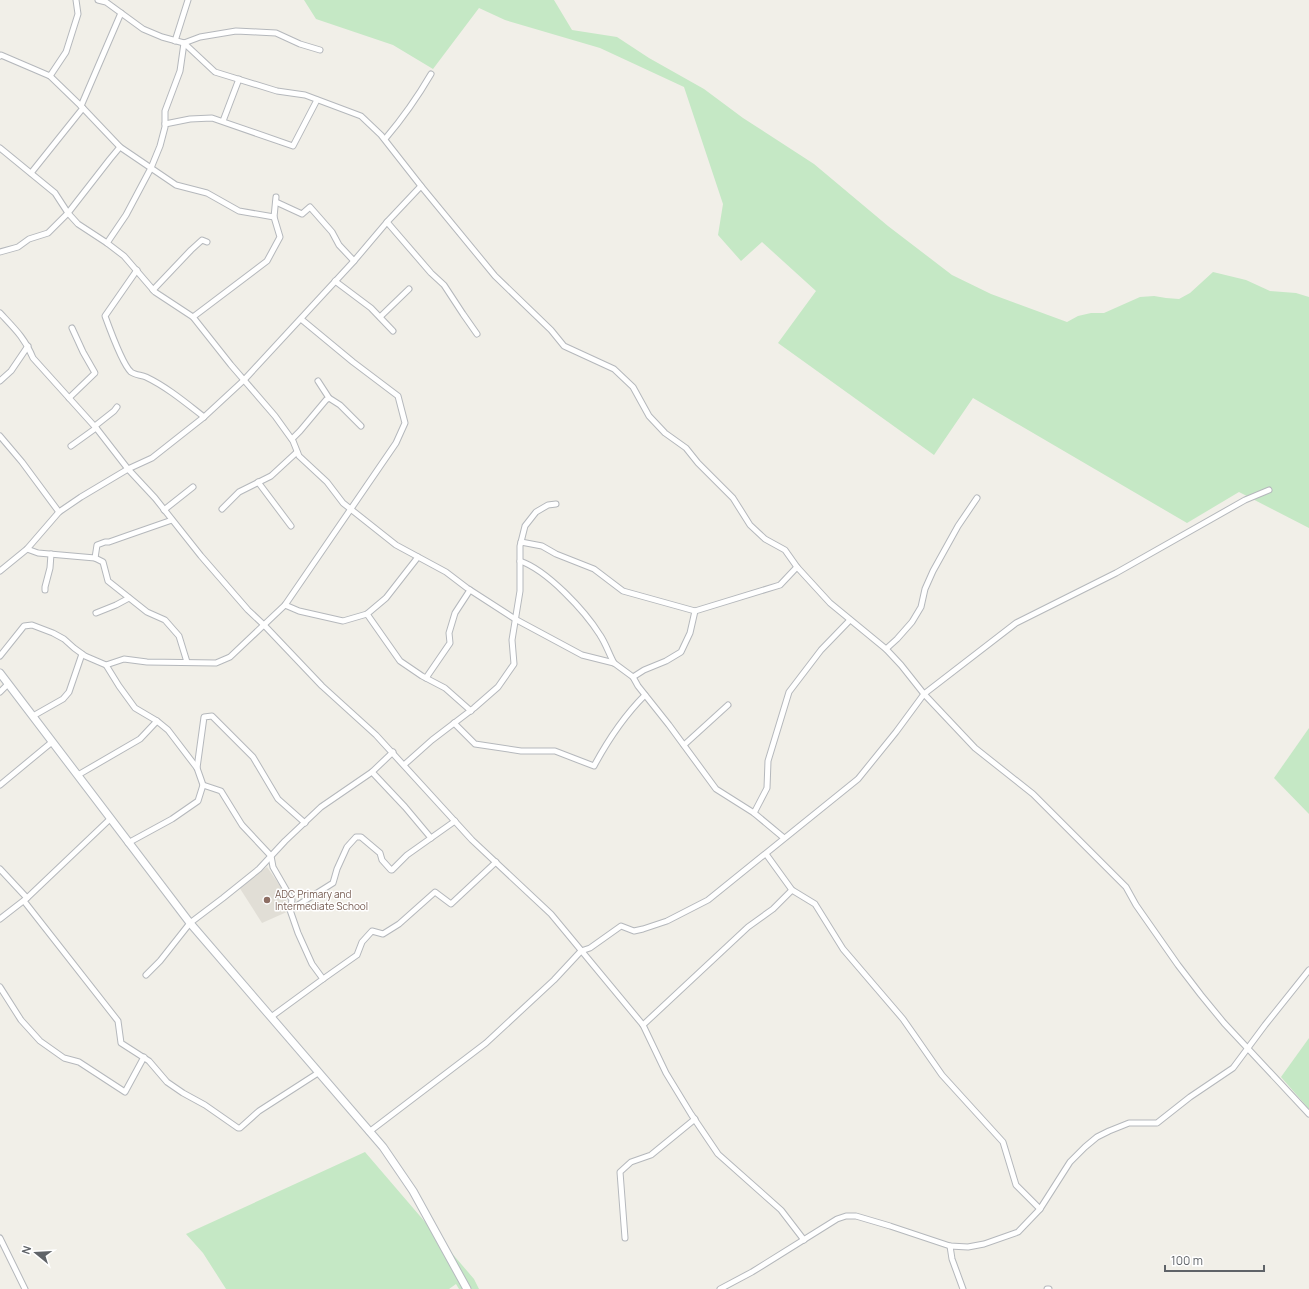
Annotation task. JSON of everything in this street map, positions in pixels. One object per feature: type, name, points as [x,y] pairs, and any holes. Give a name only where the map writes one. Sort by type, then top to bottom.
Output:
[{"type":"main road","points":[[0,673],[190,923],[270,1018],[383,1147],[414,1191],[467,1289]]},
{"type":"street","points":[[50,76],[66,52],[78,14],[76,0]]},
{"type":"street","points":[[98,0],[106,2],[142,30],[184,43],[215,72],[277,91],[305,95],[361,116],[385,139],[421,186],[495,276],[551,330],[564,346],[614,369],[633,387],[648,416],[665,433],[686,448],[698,463],[733,498],[750,525],[765,539],[785,550],[797,567],[830,603],[886,649],[924,694],[975,748],[1033,794],[1126,887],[1136,905],[1178,966],[1224,1023],[1309,1114]]},
{"type":"street","points":[[175,41],[188,0]]},
{"type":"street","points":[[31,173],[82,107],[121,13]]},
{"type":"street","points":[[184,43],[200,37],[229,32],[257,32],[276,33],[300,44],[320,50]]},
{"type":"street","points":[[107,243],[126,215],[151,168],[160,146],[165,124],[165,111],[180,70],[184,43]]},
{"type":"street","points":[[0,56],[1,55],[50,76],[120,147],[176,186],[207,193],[239,211],[274,217]]},
{"type":"street","points":[[385,139],[399,123],[431,74]]},
{"type":"street","points":[[223,121],[239,79]]},
{"type":"street","points":[[165,124],[212,118],[293,146],[317,100]]},
{"type":"street","points":[[0,252],[18,247],[28,239],[48,233],[68,213],[120,147]]},
{"type":"street","points":[[0,148],[55,193],[68,213],[78,224],[124,256],[153,290],[193,317],[275,416],[292,439],[299,456],[327,482],[343,503],[396,545],[446,572],[470,590],[515,619],[582,655],[614,663],[633,677],[716,789],[754,813],[784,838]]},
{"type":"street","points":[[0,571],[27,549],[59,512],[128,469],[152,458],[204,418],[244,380],[421,186]]},
{"type":"street","points":[[193,317],[267,261],[280,237],[274,217],[276,200],[302,214],[310,207],[332,232],[339,245],[354,261]]},
{"type":"street","points":[[387,222],[431,273],[444,285],[462,314],[477,334]]},
{"type":"street","points":[[153,290],[202,240],[207,242]]},
{"type":"street","points":[[137,270],[104,316],[123,358],[131,372],[145,377],[183,400],[204,418]]},
{"type":"street","points":[[335,281],[371,308],[393,331]]},
{"type":"street","points":[[380,317],[410,289]]},
{"type":"street","points":[[0,313],[20,333],[33,358],[96,427],[128,469],[248,610],[303,667],[376,734],[454,821],[551,914],[643,1025],[666,1073],[718,1154],[782,1210],[804,1240]]},
{"type":"street","points":[[0,324],[6,319]]},
{"type":"street","points":[[106,665],[124,659],[147,662],[216,663],[230,657],[285,605],[396,443],[406,423],[398,396],[353,362],[301,319]]},
{"type":"street","points":[[69,398],[96,373],[83,352],[72,328]]},
{"type":"street","points":[[0,381],[11,371],[28,346]]},
{"type":"street","points":[[318,381],[329,398],[340,405],[361,426]]},
{"type":"street","points":[[292,439],[329,398]]},
{"type":"street","points":[[71,446],[96,427],[117,407]]},
{"type":"street","points":[[0,436],[22,462],[59,512]]},
{"type":"street","points":[[222,509],[239,492],[271,476],[297,452]]},
{"type":"street","points":[[258,482],[291,526]]},
{"type":"street","points":[[164,510],[193,487]]},
{"type":"street","points":[[370,1132],[486,1043],[554,980],[581,951],[590,948],[621,926],[634,931],[643,929],[667,921],[708,900],[858,779],[924,694],[1016,624],[1116,573],[1245,500],[1269,490]]},
{"type":"street","points":[[886,649],[912,622],[921,607],[925,589],[933,570],[958,526],[977,498]]},
{"type":"street","points":[[404,764],[498,687],[514,664],[512,640],[520,591],[521,542],[525,526],[536,512],[548,505],[556,504]]},
{"type":"street","points":[[95,558],[97,545],[110,542],[172,520]]},
{"type":"street","points":[[521,542],[542,546],[556,554],[594,569],[622,590],[695,611],[780,585],[797,567]]},
{"type":"street","points":[[27,549],[38,553],[95,558],[103,562],[108,580],[147,612],[165,620],[179,636],[187,662]]},
{"type":"street","points":[[45,590],[50,568],[51,554]]},
{"type":"street","points":[[285,605],[299,611],[343,621],[367,614],[386,598],[418,557]]},
{"type":"street","points":[[520,561],[527,563],[550,580],[583,612],[600,635],[614,663]]},
{"type":"street","points":[[426,678],[450,643],[449,633],[455,613],[470,590]]},
{"type":"street","points":[[96,613],[129,598]]},
{"type":"street","points":[[633,677],[681,652],[690,633],[695,611]]},
{"type":"street","points":[[367,614],[400,661],[426,678],[445,688],[470,711]]},
{"type":"street","points":[[754,813],[767,788],[768,761],[789,692],[821,650],[850,620]]},
{"type":"street","points":[[0,656],[24,626],[32,625],[64,639],[82,654],[106,665],[135,708],[168,730],[196,768],[203,786],[198,801],[172,819],[128,843]]},
{"type":"street","points":[[33,716],[63,699],[69,692],[82,654]]},
{"type":"street","points":[[0,692],[8,684]]},
{"type":"street","points":[[454,724],[474,744],[522,751],[555,751],[594,766],[614,732],[634,706],[645,695]]},
{"type":"street","points":[[684,745],[728,705]]},
{"type":"street","points":[[196,768],[204,717],[212,716],[253,757],[278,799],[305,823]]},
{"type":"street","points":[[78,775],[140,739],[157,722]]},
{"type":"street","points":[[0,785],[52,742]]},
{"type":"street","points":[[146,975],[160,961],[190,923],[259,868],[321,807],[372,772],[393,752]]},
{"type":"street","points":[[372,772],[405,807],[431,838]]},
{"type":"street","points":[[203,786],[221,791],[242,825],[272,856],[273,867],[292,900],[290,910],[298,933],[312,964],[323,979]]},
{"type":"street","points":[[0,919],[26,900],[110,819]]},
{"type":"street","points":[[290,910],[333,883],[337,869],[347,847],[356,837],[361,837],[380,853],[382,860],[392,870],[407,855],[454,821]]},
{"type":"street","points":[[766,854],[792,890],[815,904],[843,949],[903,1019],[942,1075],[1003,1142],[1016,1185],[1040,1209]]},
{"type":"street","points":[[270,1018],[357,955],[362,942],[372,931],[383,934],[399,924],[435,892],[452,904],[496,862]]},
{"type":"street","points":[[0,869],[26,900],[118,1021],[121,1043],[149,1061],[167,1082],[183,1093],[240,1128],[259,1111],[318,1073]]},
{"type":"street","points":[[643,1025],[748,927],[773,909],[792,890]]},
{"type":"street","points":[[720,1289],[752,1272],[837,1219],[846,1216],[856,1216],[950,1246],[968,1247],[984,1244],[1018,1232],[1040,1209],[1070,1162],[1097,1137],[1129,1123],[1157,1122],[1190,1097],[1233,1068],[1309,970]]},
{"type":"street","points":[[0,987],[21,1020],[40,1041],[64,1058],[79,1062],[125,1092],[144,1058]]},
{"type":"street","points":[[625,1238],[620,1172],[631,1162],[651,1155],[695,1119]]},
{"type":"street","points":[[0,1238],[25,1289]]},
{"type":"street","points":[[950,1246],[952,1259],[963,1289]]},
{"type":"shaded area","name":"ADC Primary and Intermediate School","points":[[267,867],[283,890],[289,911],[262,923],[239,887]]},
{"type":"green space","points":[[304,0],[554,0],[572,30],[617,37],[649,58],[704,89],[743,118],[814,164],[888,226],[952,275],[991,294],[1067,322],[1078,316],[1091,313],[1104,313],[1140,297],[1154,296],[1179,299],[1190,293],[1213,272],[1246,280],[1270,291],[1296,293],[1309,297],[1309,528],[1239,492],[1187,523],[973,398],[934,455],[778,343],[816,291],[762,242],[741,261],[718,235],[723,204],[684,87],[600,48],[505,20],[479,8],[433,69],[393,45],[316,19]]},
{"type":"green space","points":[[1309,728],[1309,814],[1274,778]]},
{"type":"green space","points":[[1309,1038],[1309,1109],[1281,1077]]},
{"type":"green space","points":[[365,1152],[474,1279],[479,1289],[459,1289],[456,1284],[449,1289],[226,1289],[203,1253],[186,1234]]},
{"type":"place","name":"ADC Primary and Intermediate School","points":[[267,900]]}]
